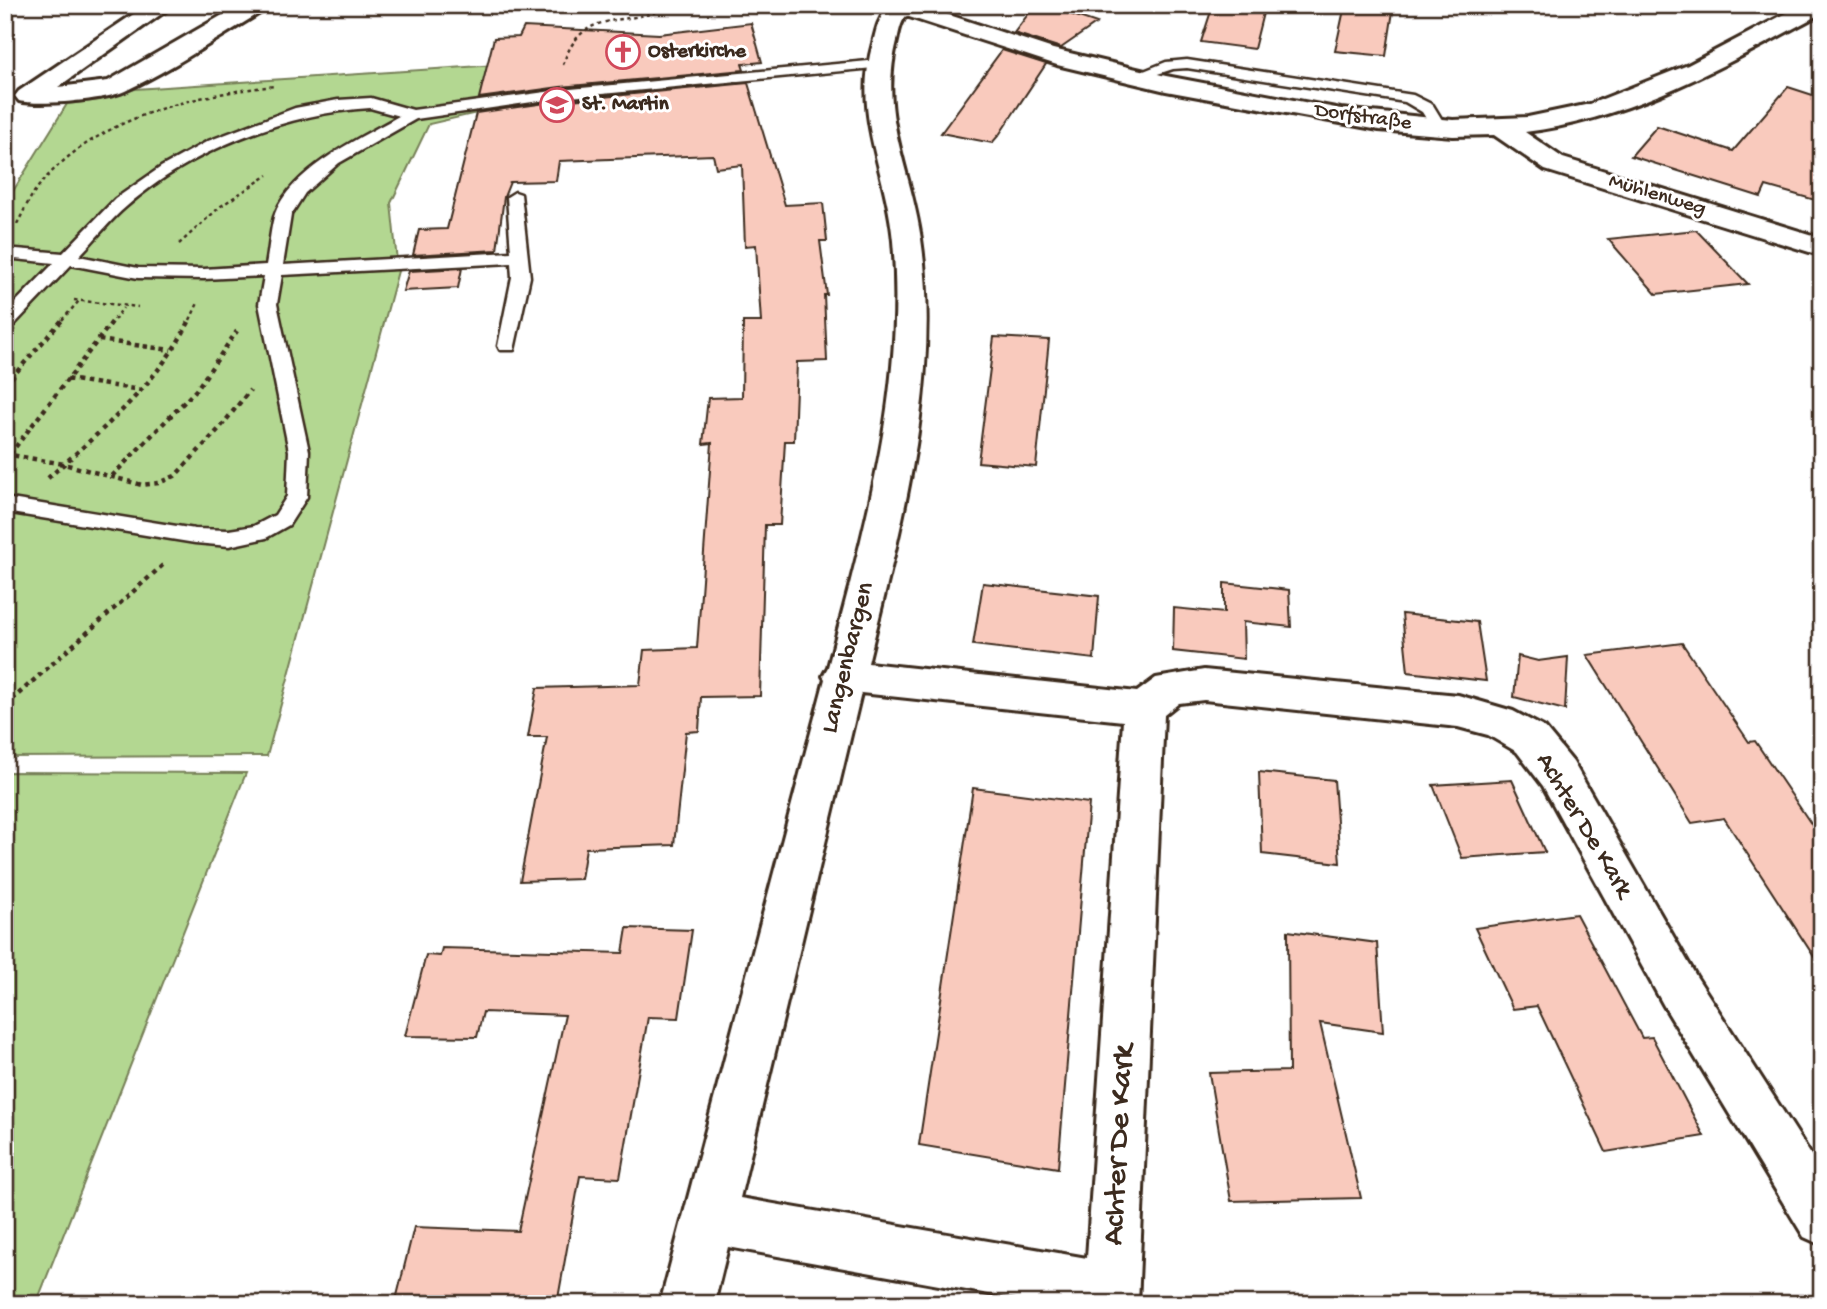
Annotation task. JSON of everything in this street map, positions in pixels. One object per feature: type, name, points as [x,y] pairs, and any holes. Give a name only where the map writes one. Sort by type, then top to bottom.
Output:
[{"type":"street","points":[[17,96],[163,5]]},
{"type":"street","points":[[17,96],[69,94],[115,87],[257,5]]},
{"type":"street","name":"Dorfstraße","points":[[898,6],[1066,60],[1136,77],[1355,120],[1439,128],[1501,128],[1564,118],[1621,103],[1665,85],[1820,5]]},
{"type":"street","name":"Langenbargen","points":[[687,1304],[843,676],[885,519],[905,407],[912,326],[907,238],[878,112],[879,64],[891,19],[898,6]]},
{"type":"street","name":"Mühlenweg","points":[[1501,128],[1554,164],[1822,247]]},
{"type":"street","points":[[843,676],[1144,708]]},
{"type":"street","name":"Achter De Kark","points":[[708,1218],[1112,1296],[1144,708],[1170,688],[1204,685],[1458,711],[1499,722],[1531,740],[1558,774],[1680,991],[1822,1219]]},
{"type":"lane","points":[[10,506],[195,536],[229,538],[259,533],[282,520],[297,497],[299,451],[268,304],[282,215],[299,190],[333,160],[412,115],[560,94],[798,69],[879,64]]},
{"type":"lane","points":[[5,324],[121,202],[167,170],[214,144],[295,113],[349,104],[370,103],[412,115]]},
{"type":"lane","points":[[507,346],[521,277],[515,197]]},
{"type":"lane","points":[[5,253],[68,259],[138,273],[204,274],[518,257]]},
{"type":"path","points":[[560,94],[563,62],[572,36],[582,27],[597,22],[654,15],[673,5]]},
{"type":"path","points":[[10,506],[107,426],[141,390],[171,350],[198,305],[204,274],[203,262],[195,254],[176,248],[202,220],[237,192],[279,169],[304,160],[333,160]]},
{"type":"path","points":[[5,386],[80,301]]},
{"type":"path","points":[[124,307],[8,454],[64,464],[142,485],[159,483],[176,476],[219,429],[262,374],[282,362]]},
{"type":"path","points":[[112,476],[169,422],[220,361],[239,328]]},
{"type":"path","points":[[98,340],[171,350]]},
{"type":"path","points":[[66,379],[141,390]]},
{"type":"path","points":[[5,706],[195,536]]},
{"type":"green space","points":[[496,65],[490,110],[429,124],[391,203],[398,271],[267,756],[5,757],[5,204],[67,104],[100,100],[135,89]]},
{"type":"green space","points":[[5,772],[246,773],[36,1304],[5,1304]]},
{"type":"building","points":[[1035,5],[1043,5],[1097,23],[1061,48],[1014,33]]},
{"type":"building","points":[[1213,5],[1265,5],[1254,49],[1201,42]]},
{"type":"building","points":[[1345,5],[1394,5],[1386,56],[1335,51]]},
{"type":"building","points":[[751,23],[762,62],[742,64],[744,70],[560,87],[479,98],[494,38],[519,37],[524,27],[659,34]]},
{"type":"building","points":[[1002,50],[1046,64],[999,135],[992,143],[941,133]]},
{"type":"building","points":[[748,83],[785,205],[823,203],[827,241],[820,241],[827,295],[824,295],[827,361],[797,362],[794,441],[785,441],[780,525],[765,525],[760,696],[701,697],[699,731],[686,732],[674,845],[586,848],[581,879],[520,881],[547,737],[528,737],[537,688],[640,685],[644,650],[697,648],[712,443],[703,444],[708,398],[742,397],[743,322],[761,322],[756,245],[745,246],[742,165],[716,168],[713,155],[559,161],[556,181],[510,182],[504,197],[497,250],[413,255],[419,230],[447,229],[476,113],[560,101]]},
{"type":"building","points":[[1788,87],[1822,98],[1822,202],[1766,186],[1761,197],[1631,156],[1657,126],[1733,151]]},
{"type":"building","points":[[1696,230],[1748,284],[1656,294],[1608,239]]},
{"type":"building","points":[[462,268],[458,288],[403,291],[409,271]]},
{"type":"building","points":[[994,337],[1049,340],[1036,467],[978,462]]},
{"type":"building","points":[[983,583],[1099,596],[1094,659],[973,645]]},
{"type":"building","points":[[1224,583],[1289,590],[1291,627],[1243,622],[1244,659],[1173,651],[1174,608],[1224,613]]},
{"type":"building","points":[[1402,614],[1477,622],[1486,681],[1408,672]]},
{"type":"building","points":[[1682,643],[1749,742],[1755,741],[1822,840],[1822,969],[1724,818],[1692,823],[1587,655]]},
{"type":"building","points":[[1518,656],[1538,661],[1568,657],[1565,710],[1514,697]]},
{"type":"building","points":[[1259,772],[1334,780],[1340,863],[1262,854]]},
{"type":"building","points":[[1512,780],[1545,852],[1462,858],[1433,785]]},
{"type":"building","points":[[973,788],[1089,803],[1058,1168],[919,1145]]},
{"type":"building","points":[[1576,914],[1642,1038],[1652,1037],[1704,1136],[1606,1152],[1537,1006],[1513,1009],[1475,928]]},
{"type":"building","points":[[627,928],[692,930],[679,1018],[648,1017],[620,1178],[580,1176],[557,1304],[395,1304],[414,1227],[518,1231],[565,1015],[483,1012],[477,1037],[405,1036],[426,955],[440,956],[442,948],[623,953]]},
{"type":"building","points":[[1288,931],[1377,943],[1383,1032],[1320,1023],[1361,1198],[1231,1201],[1209,1073],[1289,1071]]},
{"type":"place","name":"Osterkirche","points":[[623,52]]},
{"type":"place","name":"St. Martin","points":[[557,105]]}]
